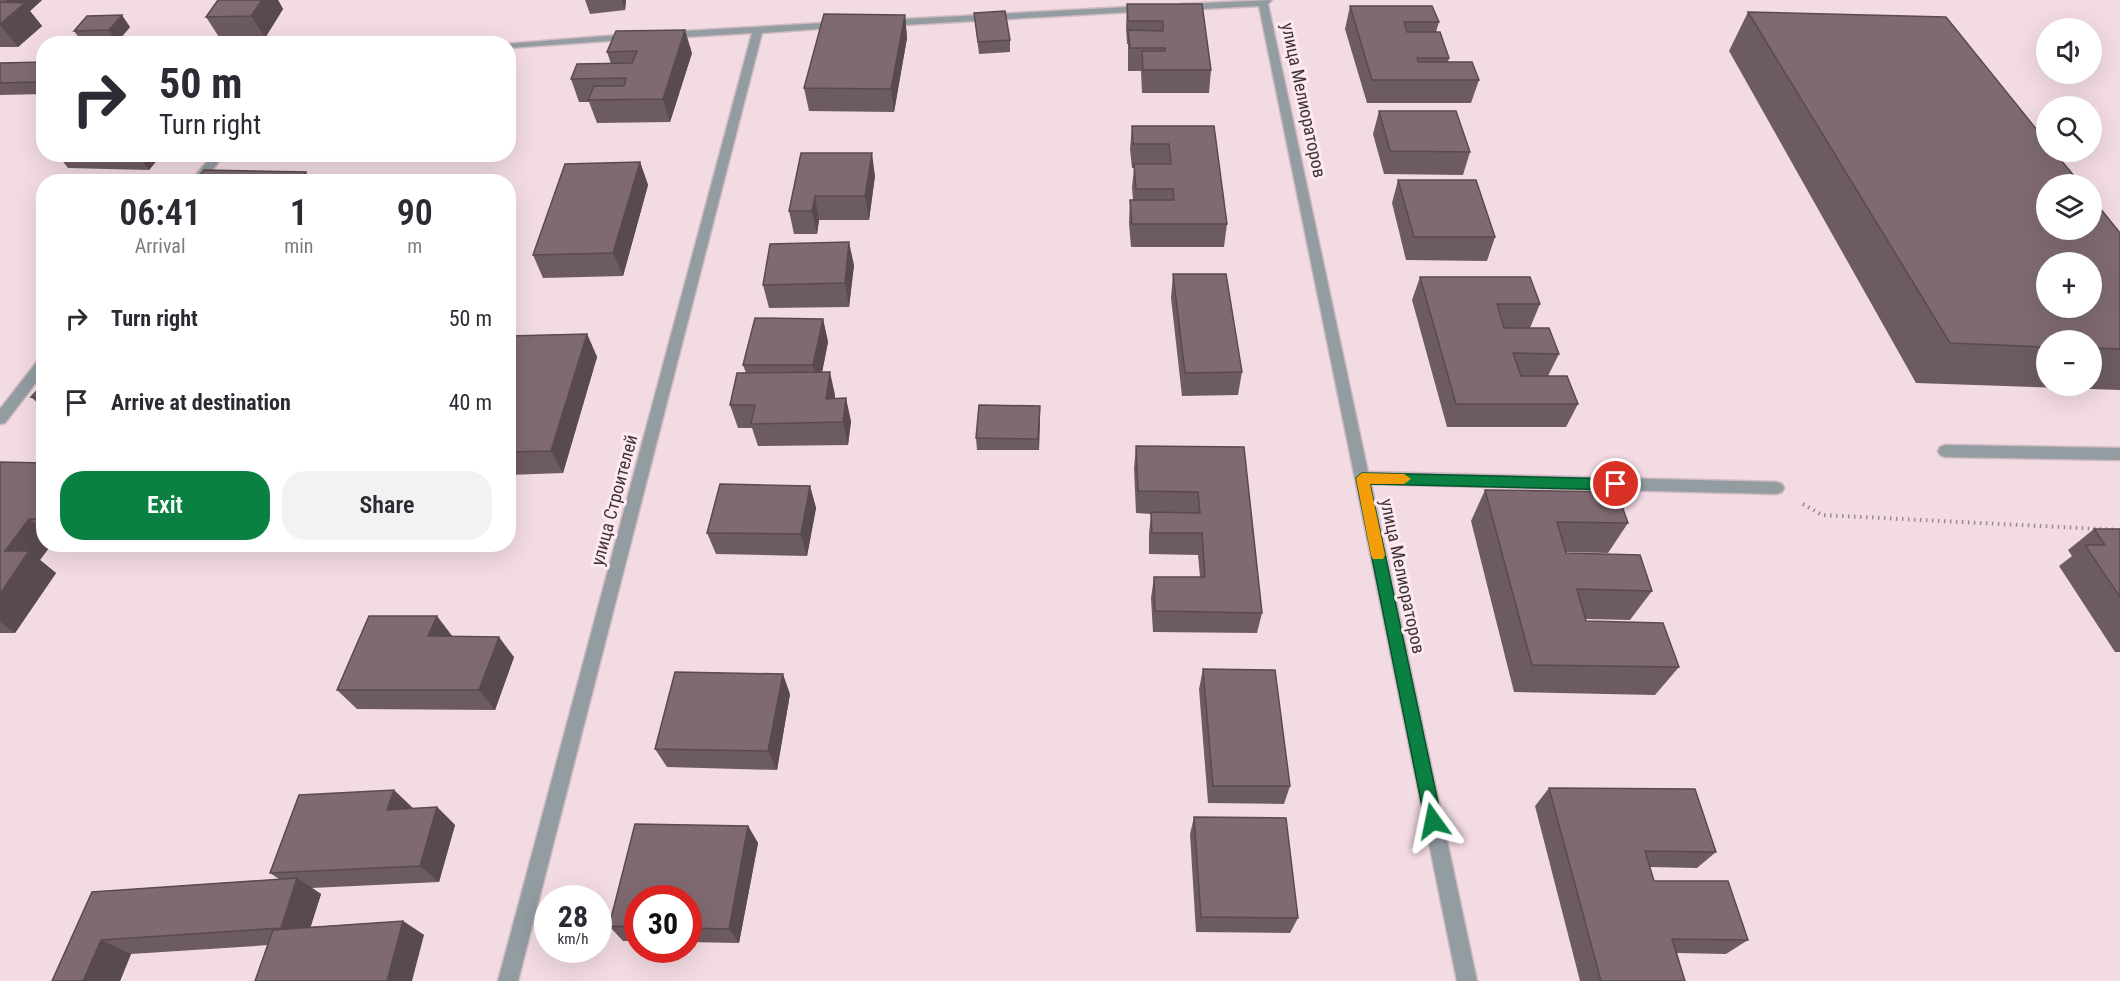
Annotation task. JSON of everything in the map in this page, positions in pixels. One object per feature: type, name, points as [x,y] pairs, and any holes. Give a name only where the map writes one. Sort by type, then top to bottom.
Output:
[{"type":"street","points":[[1169,8],[1265,2]]},
{"type":"street","name":"улица Мелиораторов","points":[[1265,2],[1467,981]]},
{"type":"street","points":[[876,23],[1157,9]]},
{"type":"street","points":[[651,36],[852,24]]},
{"type":"street","name":"улица Строителей","points":[[508,981],[758,29]]},
{"type":"street","points":[[516,45],[639,37]]},
{"type":"street","points":[[203,174],[213,162]]},
{"type":"street","points":[[0,419],[36,373]]},
{"type":"street","points":[[1945,451],[2120,454]]},
{"type":"street","points":[[1362,478],[1777,488]]},
{"type":"path","points":[[1777,488],[1822,515],[2120,530]]},
{"type":"building","points":[[218,0],[262,0],[251,16],[206,17]]},
{"type":"building","points":[[0,2],[25,3],[0,24]]},
{"type":"building","points":[[1127,4],[1202,4],[1211,70],[1143,70],[1142,51],[1165,51],[1165,48],[1130,48],[1128,30],[1163,31],[1163,21],[1128,21]]},
{"type":"building","points":[[1350,6],[1432,6],[1439,22],[1404,22],[1407,32],[1440,32],[1449,58],[1417,58],[1418,62],[1472,62],[1479,80],[1372,80]]},
{"type":"building","points":[[1005,11],[1010,40],[978,42],[974,13]]},
{"type":"building","points":[[1748,12],[1946,17],[2036,129],[2036,162],[2062,162],[2073,174],[2036,174],[2036,240],[2102,240],[2102,211],[2120,233],[2120,349],[2102,348],[2102,330],[2036,330],[2036,347],[1950,343]]},
{"type":"building","points":[[824,14],[905,15],[891,89],[804,88]]},
{"type":"building","points":[[122,15],[109,30],[74,31],[87,16]]},
{"type":"building","points":[[685,30],[663,99],[588,100],[594,86],[624,86],[626,78],[571,79],[577,64],[632,63],[637,51],[607,52],[616,31]]},
{"type":"building","points":[[36,62],[36,82],[0,83],[0,63]]},
{"type":"building","points":[[1379,111],[1456,111],[1470,152],[1390,151]]},
{"type":"building","points":[[1132,126],[1214,126],[1227,224],[1132,224],[1130,200],[1174,200],[1173,189],[1136,189],[1134,164],[1171,164],[1169,144],[1133,144]]},
{"type":"building","points":[[801,153],[872,153],[865,196],[815,196],[812,211],[789,211]]},
{"type":"building","points":[[640,162],[613,253],[533,255],[565,164]]},
{"type":"building","points":[[204,170],[306,172],[305,174],[201,174]]},
{"type":"building","points":[[1398,180],[1476,180],[1495,237],[1414,237]]},
{"type":"building","points":[[849,242],[845,283],[763,285],[770,244]]},
{"type":"building","points":[[1173,274],[1226,274],[1242,372],[1185,373]]},
{"type":"building","points":[[1420,277],[1530,277],[1540,304],[1497,304],[1504,328],[1549,328],[1559,354],[1513,353],[1521,376],[1567,376],[1578,404],[1456,404]]},
{"type":"building","points":[[755,318],[823,319],[813,365],[743,365]]},
{"type":"building","points":[[587,334],[551,451],[516,452],[516,336]]},
{"type":"building","points":[[830,372],[826,399],[846,398],[843,422],[751,424],[755,405],[730,405],[737,373]]},
{"type":"building","points":[[979,405],[1040,406],[1038,439],[976,438]]},
{"type":"building","points":[[1136,446],[1244,447],[1262,613],[1155,611],[1154,577],[1205,577],[1202,533],[1152,533],[1151,512],[1200,513],[1198,492],[1138,491]]},
{"type":"building","points":[[0,462],[36,463],[36,519],[29,519],[5,551],[29,551],[0,594]]},
{"type":"building","points":[[720,484],[810,486],[801,534],[707,533]]},
{"type":"building","points":[[1485,490],[1617,492],[1628,523],[1557,522],[1566,553],[1640,555],[1652,591],[1577,589],[1586,621],[1663,623],[1679,667],[1532,665]]},
{"type":"building","points":[[2094,529],[2120,529],[2120,597],[2085,545],[2105,545]]},
{"type":"building","points":[[369,616],[437,616],[428,636],[499,637],[479,690],[337,690]]},
{"type":"building","points":[[1203,669],[1275,670],[1290,786],[1213,786]]},
{"type":"building","points":[[675,672],[783,674],[768,751],[655,749]]},
{"type":"building","points":[[1549,788],[1695,789],[1716,852],[1645,851],[1654,881],[1728,881],[1748,940],[1672,939],[1685,981],[1601,981]]},
{"type":"building","points":[[394,790],[387,810],[437,807],[420,866],[270,873],[299,795]]},
{"type":"building","points":[[1194,817],[1286,818],[1298,918],[1201,917]]},
{"type":"building","points":[[635,824],[748,826],[729,929],[702,928],[702,885],[624,885],[624,927],[612,926],[612,914]]},
{"type":"building","points":[[297,878],[281,928],[101,940],[83,981],[52,981],[92,892]]},
{"type":"building","points":[[403,921],[387,981],[255,981],[273,930]]},
{"type":"slow traffic","points":[[1378,555],[1362,478],[1404,479]]},
{"type":"route","points":[[1433,821],[1362,478],[1616,484]]}]
